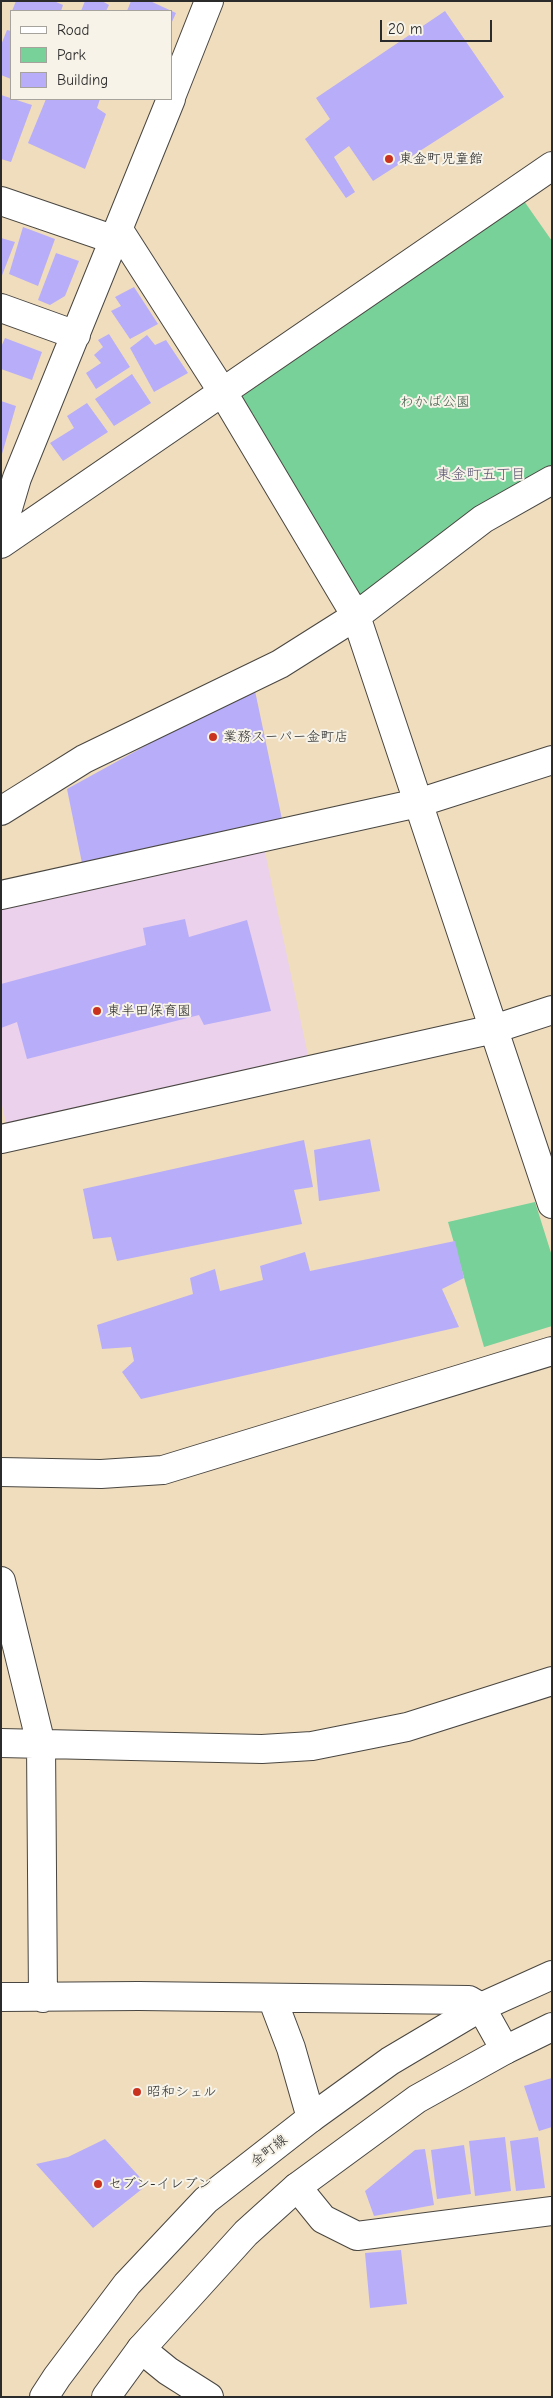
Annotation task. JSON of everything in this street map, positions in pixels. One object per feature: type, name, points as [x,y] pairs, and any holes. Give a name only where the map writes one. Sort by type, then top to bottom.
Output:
[{"type":"street","points":[[172,95],[209,1]]},
{"type":"street","points":[[1,532],[8,484],[76,335],[170,100]]},
{"type":"street","points":[[1,544],[552,166]]},
{"type":"street","points":[[1,201],[117,235],[222,391],[356,616],[552,1204]]},
{"type":"street","points":[[1,308],[76,335]]},
{"type":"street","points":[[1,811],[84,760],[280,664],[356,616],[483,519],[552,480]]},
{"type":"street","points":[[1,895],[418,803],[552,760]]},
{"type":"street","points":[[1,1139],[494,1030],[552,1010]]},
{"type":"street","points":[[1,1472],[102,1474],[163,1470],[552,1351]]},
{"type":"street","points":[[1,1581],[41,1744],[43,1998]]},
{"type":"street","points":[[1,1744],[262,1749],[312,1746],[407,1727],[552,1681]]},
{"type":"street","name":"金町線","points":[[44,2397],[56,2377],[127,2284],[206,2200],[311,2118],[390,2061],[482,2007],[552,1975]]},
{"type":"street","points":[[1,1997],[139,1996],[469,2000],[482,2007],[504,2050]]},
{"type":"street","points":[[272,1998],[291,2048],[311,2118]]},
{"type":"street","points":[[106,2397],[141,2349],[246,2233],[297,2187],[417,2099],[504,2050],[552,2027]]},
{"type":"street","points":[[297,2187],[323,2219],[357,2236],[552,2211]]},
{"type":"street","points":[[141,2349],[168,2371],[209,2397]]},
{"type":"shaded area","points":[[264,847],[309,1060],[7,1127],[1,1101],[1,905]]},
{"type":"green space","name":"わかば公園","points":[[524,201],[552,241],[552,467],[361,599],[241,397]]},
{"type":"green space","points":[[535,1202],[552,1256],[552,1326],[484,1347],[448,1222]]},
{"type":"building","points":[[16,1],[54,1],[63,5],[61,10],[12,10]]},
{"type":"building","points":[[85,1],[102,1],[109,5],[106,10],[81,10]]},
{"type":"building","points":[[131,1],[150,1],[170,10],[127,10]]},
{"type":"building","points":[[172,11],[176,13],[172,22]]},
{"type":"building","points":[[445,11],[504,97],[373,181],[349,146],[334,157],[355,192],[346,198],[305,139],[330,119],[316,98]]},
{"type":"building","points":[[7,30],[10,31],[10,79],[1,75],[1,45]]},
{"type":"building","points":[[1,95],[10,98],[10,100],[32,105],[11,162],[1,159]]},
{"type":"building","points":[[46,100],[100,100],[97,108],[106,114],[85,169],[28,143]]},
{"type":"building","points":[[23,227],[55,239],[38,286],[9,274]]},
{"type":"building","points":[[1,238],[15,242],[1,278]]},
{"type":"building","points":[[56,253],[79,261],[65,296],[50,305],[38,300]]},
{"type":"building","points":[[134,287],[158,324],[130,339],[111,311],[121,306],[115,297]]},
{"type":"building","points":[[109,334],[130,367],[96,389],[86,373],[101,363],[94,355],[103,347],[98,340]]},
{"type":"building","points":[[147,335],[155,345],[166,340],[188,373],[154,392],[130,348]]},
{"type":"building","points":[[5,338],[42,352],[32,380],[1,369],[1,347]]},
{"type":"building","points":[[132,374],[151,403],[114,426],[95,399]]},
{"type":"building","points":[[1,401],[16,406],[2,454],[1,454]]},
{"type":"building","points":[[87,403],[108,432],[63,461],[50,443],[74,428],[67,416]]},
{"type":"building","name":"業務スーパー金町店","points":[[254,686],[283,824],[83,868],[67,789]]},
{"type":"building","points":[[185,919],[189,937],[247,920],[271,1011],[204,1025],[199,1015],[27,1059],[17,1022],[1,1028],[1,984],[146,945],[143,928]]},
{"type":"building","points":[[370,1139],[380,1191],[319,1201],[314,1150]]},
{"type":"building","points":[[304,1140],[313,1187],[294,1190],[302,1224],[117,1261],[111,1237],[93,1239],[83,1189]]},
{"type":"building","points":[[455,1241],[464,1278],[442,1289],[459,1327],[141,1399],[122,1372],[134,1361],[131,1347],[102,1349],[97,1325],[193,1294],[190,1278],[215,1269],[220,1291],[263,1280],[260,1266],[305,1252],[310,1271]]},
{"type":"building","points":[[552,2078],[552,2127],[539,2131],[524,2086]]},
{"type":"building","points":[[505,2137],[511,2191],[475,2196],[469,2141]]},
{"type":"building","points":[[538,2137],[545,2188],[516,2191],[510,2141]]},
{"type":"building","points":[[105,2139],[147,2185],[93,2228],[36,2164],[68,2157]]},
{"type":"building","points":[[464,2145],[471,2194],[437,2199],[431,2150]]},
{"type":"building","points":[[425,2149],[434,2205],[374,2216],[365,2191],[415,2150]]},
{"type":"building","points":[[401,2250],[407,2304],[370,2308],[365,2253]]},
{"type":"place","name":"東金町児童館","points":[[389,159]]},
{"type":"place","name":"業務スーパー金町店","points":[[213,737]]},
{"type":"place","name":"東半田保育園","points":[[97,1011]]},
{"type":"place","name":"昭和シェル","points":[[137,2092]]},
{"type":"place","name":"セブン-イレブン","points":[[98,2184]]},
{"type":"district","name":"東金町五丁目","points":[[481,475]]}]
